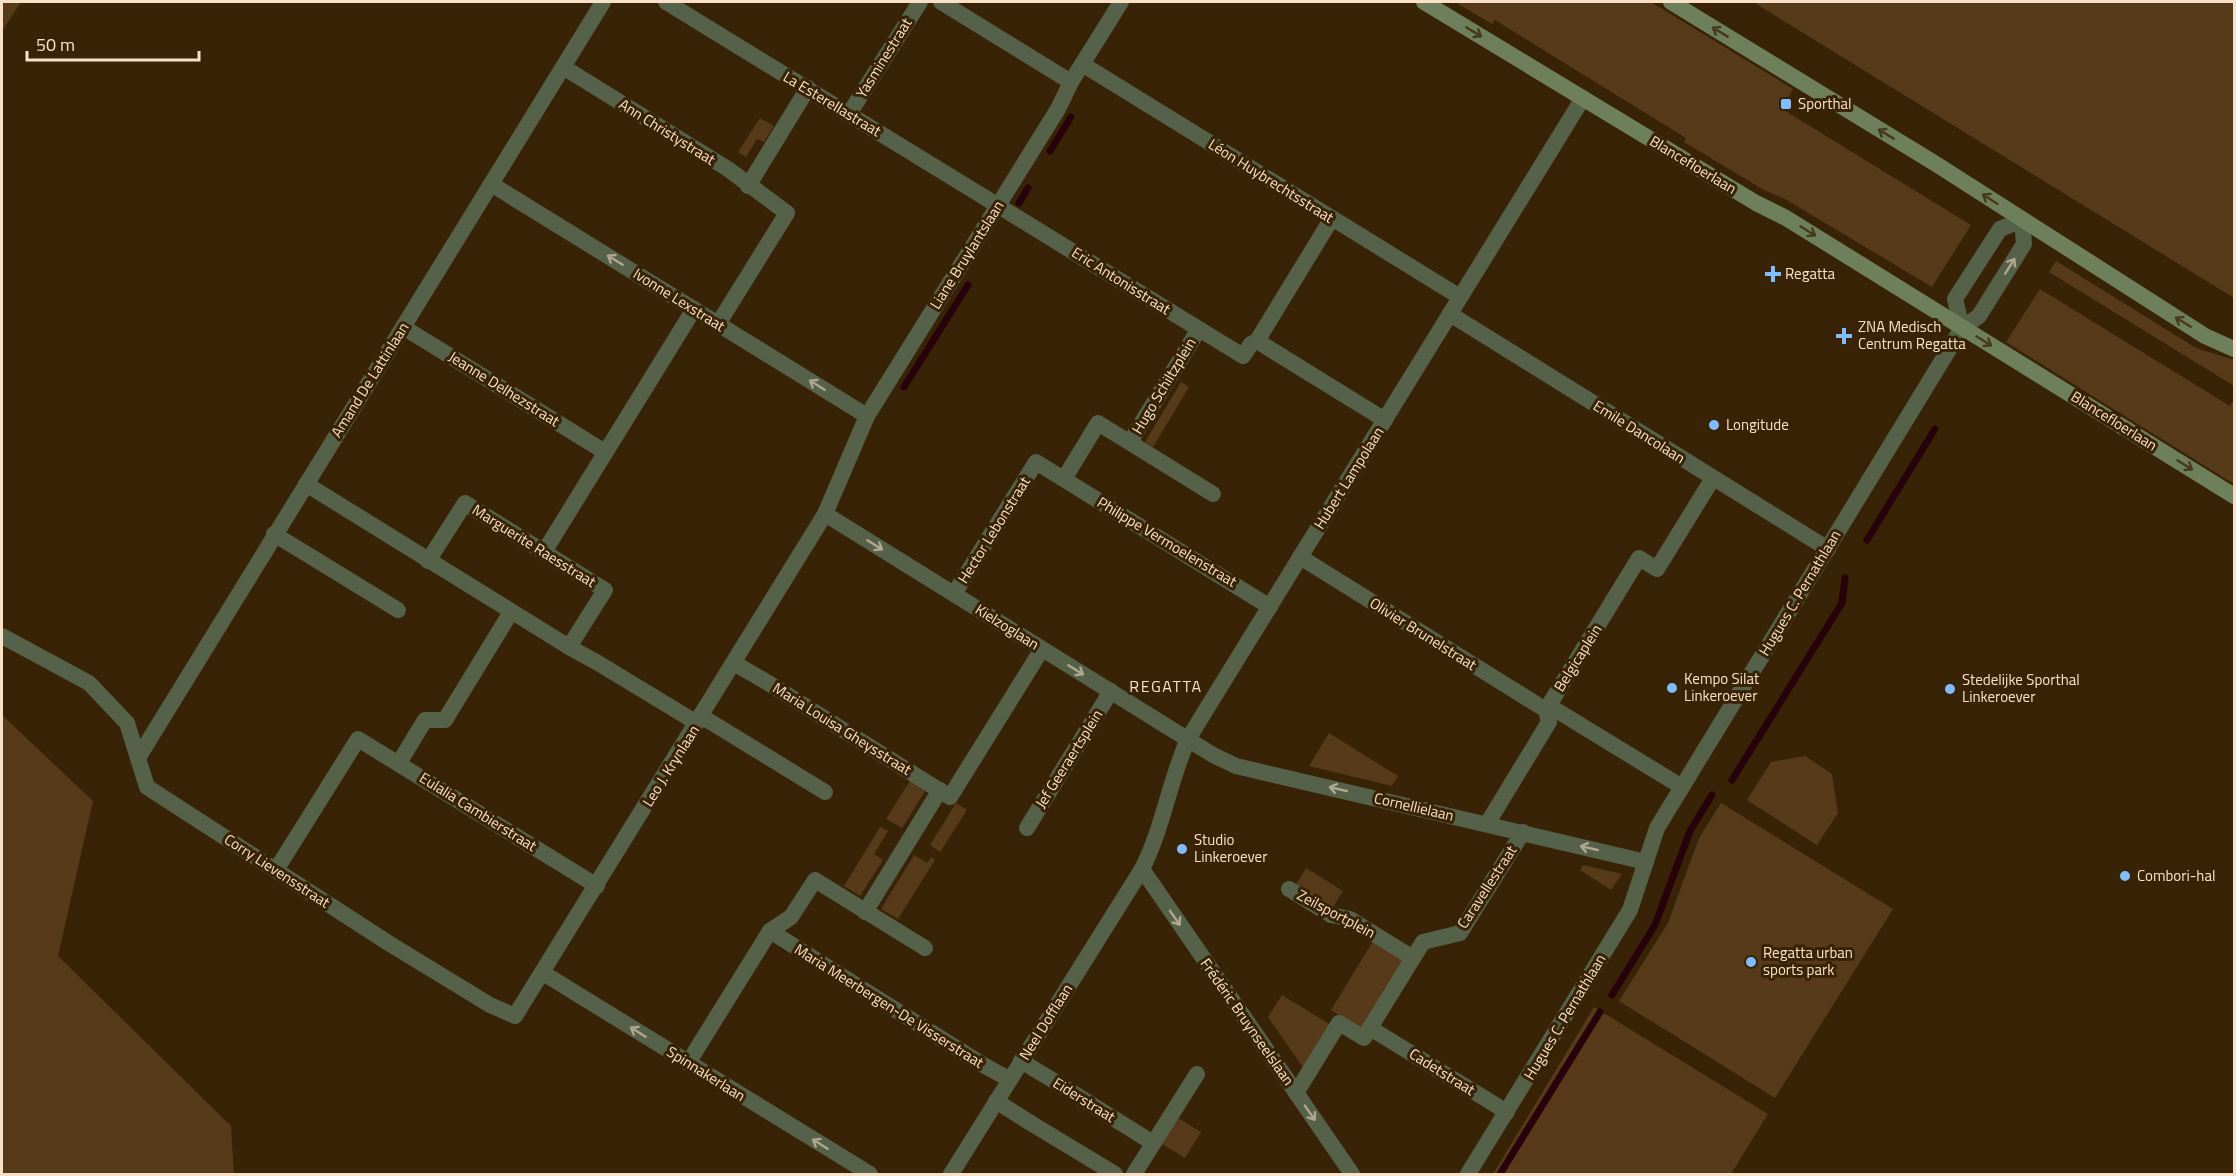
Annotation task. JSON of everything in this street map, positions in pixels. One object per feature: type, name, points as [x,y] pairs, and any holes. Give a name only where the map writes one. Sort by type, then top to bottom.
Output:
[{"type":"main road","name":"Blancefloerlaan","points":[[1424,2],[1756,203],[1786,218],[2235,496]]},
{"type":"main road","points":[[1671,2],[1936,164],[2205,336],[2235,349]]},
{"type":"street","name":"Amand De Lattinlaan","points":[[138,758],[603,2]]},
{"type":"street","name":"La Esterellastraat","points":[[666,2],[999,205]]},
{"type":"street","name":"Yasminestraat","points":[[849,114],[920,2]]},
{"type":"street","points":[[941,2],[1071,82]]},
{"type":"street","name":"Liane Bruylantslaan","points":[[825,514],[867,416],[1058,109],[1071,82],[1121,2]]},
{"type":"street","name":"Léon Huybrechtsstraat","points":[[1082,64],[1460,297]]},
{"type":"street","name":"Ann Christystraat","points":[[563,67],[728,169],[769,202],[787,213],[718,324]]},
{"type":"street","points":[[748,186],[808,88]]},
{"type":"street","name":"Hubert Lampolaan","points":[[1142,869],[1154,844],[1178,763],[1188,739],[1582,98]]},
{"type":"street","name":"Ivonne Lexstraat","points":[[491,184],[867,416]]},
{"type":"street","name":"Eric Antonisstraat","points":[[999,205],[1243,356],[1251,344],[1257,341]]},
{"type":"street","points":[[1332,218],[1257,341],[1385,420]]},
{"type":"street","points":[[2022,220],[2024,244],[1979,316],[1962,328],[1955,299],[2000,229],[2022,220]]},
{"type":"street","points":[[544,552],[694,309]]},
{"type":"street","name":"Emile Dancolaan","points":[[1450,314],[1828,549]]},
{"type":"street","name":"Jeanne Delhezstraat","points":[[403,327],[605,452]]},
{"type":"street","name":"Hugues C. Pernathlaan","points":[[1468,1174],[1630,910],[1657,828],[1962,328]]},
{"type":"street","name":"Hugo Schiltzplein","points":[[1130,442],[1199,329]]},
{"type":"street","name":"Hugo Schiltzplein","points":[[1064,479],[1098,423],[1213,494]]},
{"type":"street","name":"Hector Lebonstraat","points":[[954,594],[1036,462],[1064,479]]},
{"type":"street","name":"Belgicaplein","points":[[1486,824],[1548,722],[1546,710],[1639,558],[1657,569],[1713,478]]},
{"type":"street","name":"Philippe Vermoelenstraat","points":[[1064,479],[1270,607]]},
{"type":"street","points":[[306,484],[568,647],[825,792]]},
{"type":"street","name":"Marguerite Raesstraat","points":[[428,561],[465,503],[604,590],[568,647]]},
{"type":"street","name":"Kielzoglaan","points":[[825,514],[1188,739]]},
{"type":"street","name":"Leo J. Krynlaan","points":[[515,1016],[825,514]]},
{"type":"street","points":[[274,534],[398,610]]},
{"type":"street","name":"Olivier Brunelstraat","points":[[1300,557],[1546,710],[1556,710],[1682,787]]},
{"type":"street","points":[[399,763],[425,720],[445,720],[511,612]]},
{"type":"street","name":"Corry Lievensstraat","points":[[2,636],[89,683],[127,723],[147,787],[490,1005],[515,1016]]},
{"type":"street","points":[[866,912],[945,793],[960,781],[1042,649]]},
{"type":"street","name":"Maria Louisa Gheysstraat","points":[[734,663],[945,793]]},
{"type":"street","name":"Jef Geeraertsplein","points":[[1027,828],[1111,691]]},
{"type":"street","name":"Eulalia Cambierstraat","points":[[276,870],[358,739],[597,885]]},
{"type":"street","name":"Cornellielaan","points":[[1188,739],[1236,766],[1646,862]]},
{"type":"street","name":"Caravellestraat","points":[[1415,955],[1423,942],[1460,933],[1522,832]]},
{"type":"street","name":"Neel Dofflaan","points":[[951,1174],[1142,869]]},
{"type":"street","name":"Frédéric Bruynseelslaan","points":[[1142,869],[1352,1174]]},
{"type":"street","points":[[688,1063],[770,931],[791,917],[815,880],[925,948]]},
{"type":"street","name":"Zeilsportplein","points":[[1289,889],[1331,915],[1350,919],[1415,955]]},
{"type":"street","name":"Maria Meerbergen-De Visserstraat","points":[[770,931],[1009,1079]]},
{"type":"street","points":[[1296,1093],[1339,1023],[1364,1038],[1373,1029],[1415,955]]},
{"type":"street","name":"Spinnakerlaan","points":[[543,974],[870,1174]]},
{"type":"street","name":"Cadetstraat","points":[[1373,1029],[1507,1112]]},
{"type":"street","name":"Eiderstraat","points":[[1021,1061],[1150,1142]]},
{"type":"street","points":[[1134,1174],[1150,1142],[1197,1074]]},
{"type":"street","points":[[996,1101],[1115,1174]]},
{"type":"shaded area","points":[[2,2],[21,2],[2,31]]},
{"type":"shaded area","points":[[1455,2],[1651,2],[1793,89],[1782,109],[1971,225],[1932,287],[1684,142],[1686,138],[1495,20],[1492,24]]},
{"type":"shaded area","points":[[1753,2],[2234,2],[2234,298]]},
{"type":"shaded area","points":[[760,118],[774,126],[764,142],[757,139],[746,157],[738,152]]},
{"type":"shaded area","points":[[2056,261],[2196,348],[2234,360],[2234,386],[2049,272]]},
{"type":"shaded area","points":[[2040,289],[2230,406],[2234,399],[2234,484],[2006,342]]},
{"type":"shaded area","points":[[1181,382],[1189,387],[1153,447],[1145,442]]},
{"type":"shaded area","points":[[2,715],[93,801],[58,956],[231,1126],[234,1174],[2,1174]]},
{"type":"shaded area","points":[[1329,733],[1398,776],[1392,786],[1309,766]]},
{"type":"shaded area","points":[[1805,756],[1832,774],[1838,813],[1817,845],[1747,800],[1771,762]]},
{"type":"shaded area","points":[[913,776],[929,785],[902,828],[886,819]]},
{"type":"shaded area","points":[[956,803],[967,810],[940,852],[930,845]]},
{"type":"shaded area","name":"Regatta urban sports park","points":[[1721,803],[1893,909],[1775,1098],[1619,1001],[1668,923],[1699,838]]},
{"type":"shaded area","points":[[880,827],[888,831],[874,854],[883,860],[860,896],[844,886]]},
{"type":"shaded area","points":[[914,855],[927,863],[931,857],[935,860],[898,919],[881,909]]},
{"type":"shaded area","points":[[1583,865],[1622,874],[1611,890],[1580,870]]},
{"type":"shaded area","points":[[1306,868],[1343,891],[1331,910],[1295,886]]},
{"type":"shaded area","points":[[1373,941],[1404,960],[1361,1029],[1331,1010]]},
{"type":"shaded area","points":[[1282,995],[1331,1025],[1304,1069],[1268,1017]]},
{"type":"shaded area","points":[[1594,1007],[1768,1114],[1731,1174],[1493,1174]]},
{"type":"shaded area","points":[[1178,1118],[1201,1132],[1185,1158],[1162,1144]]},
{"type":"waterway","points":[[1050,151],[1071,117]]},
{"type":"waterway","points":[[1019,203],[1028,188]]},
{"type":"waterway","points":[[904,387],[968,285]]},
{"type":"waterway","points":[[1867,540],[1935,429]]},
{"type":"waterway","points":[[1732,780],[1842,603],[1845,578]]},
{"type":"waterway","points":[[1612,995],[1655,925],[1690,831],[1712,795]]},
{"type":"waterway","points":[[1500,1174],[1600,1012]]},
{"type":"place","name":"Sporthal","points":[[1786,104]]},
{"type":"place","name":"Regatta","points":[[1773,274]]},
{"type":"place","name":"ZNA Medisch Centrum Regatta","points":[[1844,336]]},
{"type":"place","name":"Longitude","points":[[1714,425]]},
{"type":"place","name":"Kempo Silat Linkeroever","points":[[1672,688]]},
{"type":"place","name":"Stedelijke Sporthal Linkeroever","points":[[1950,689]]},
{"type":"place","name":"Studio Linkeroever","points":[[1182,849]]},
{"type":"place","name":"Combori-hal","points":[[2125,876]]},
{"type":"place","name":"Regatta urban sports park","points":[[1751,962]]},
{"type":"district","name":"REGATTA","points":[[1166,686]]}]
